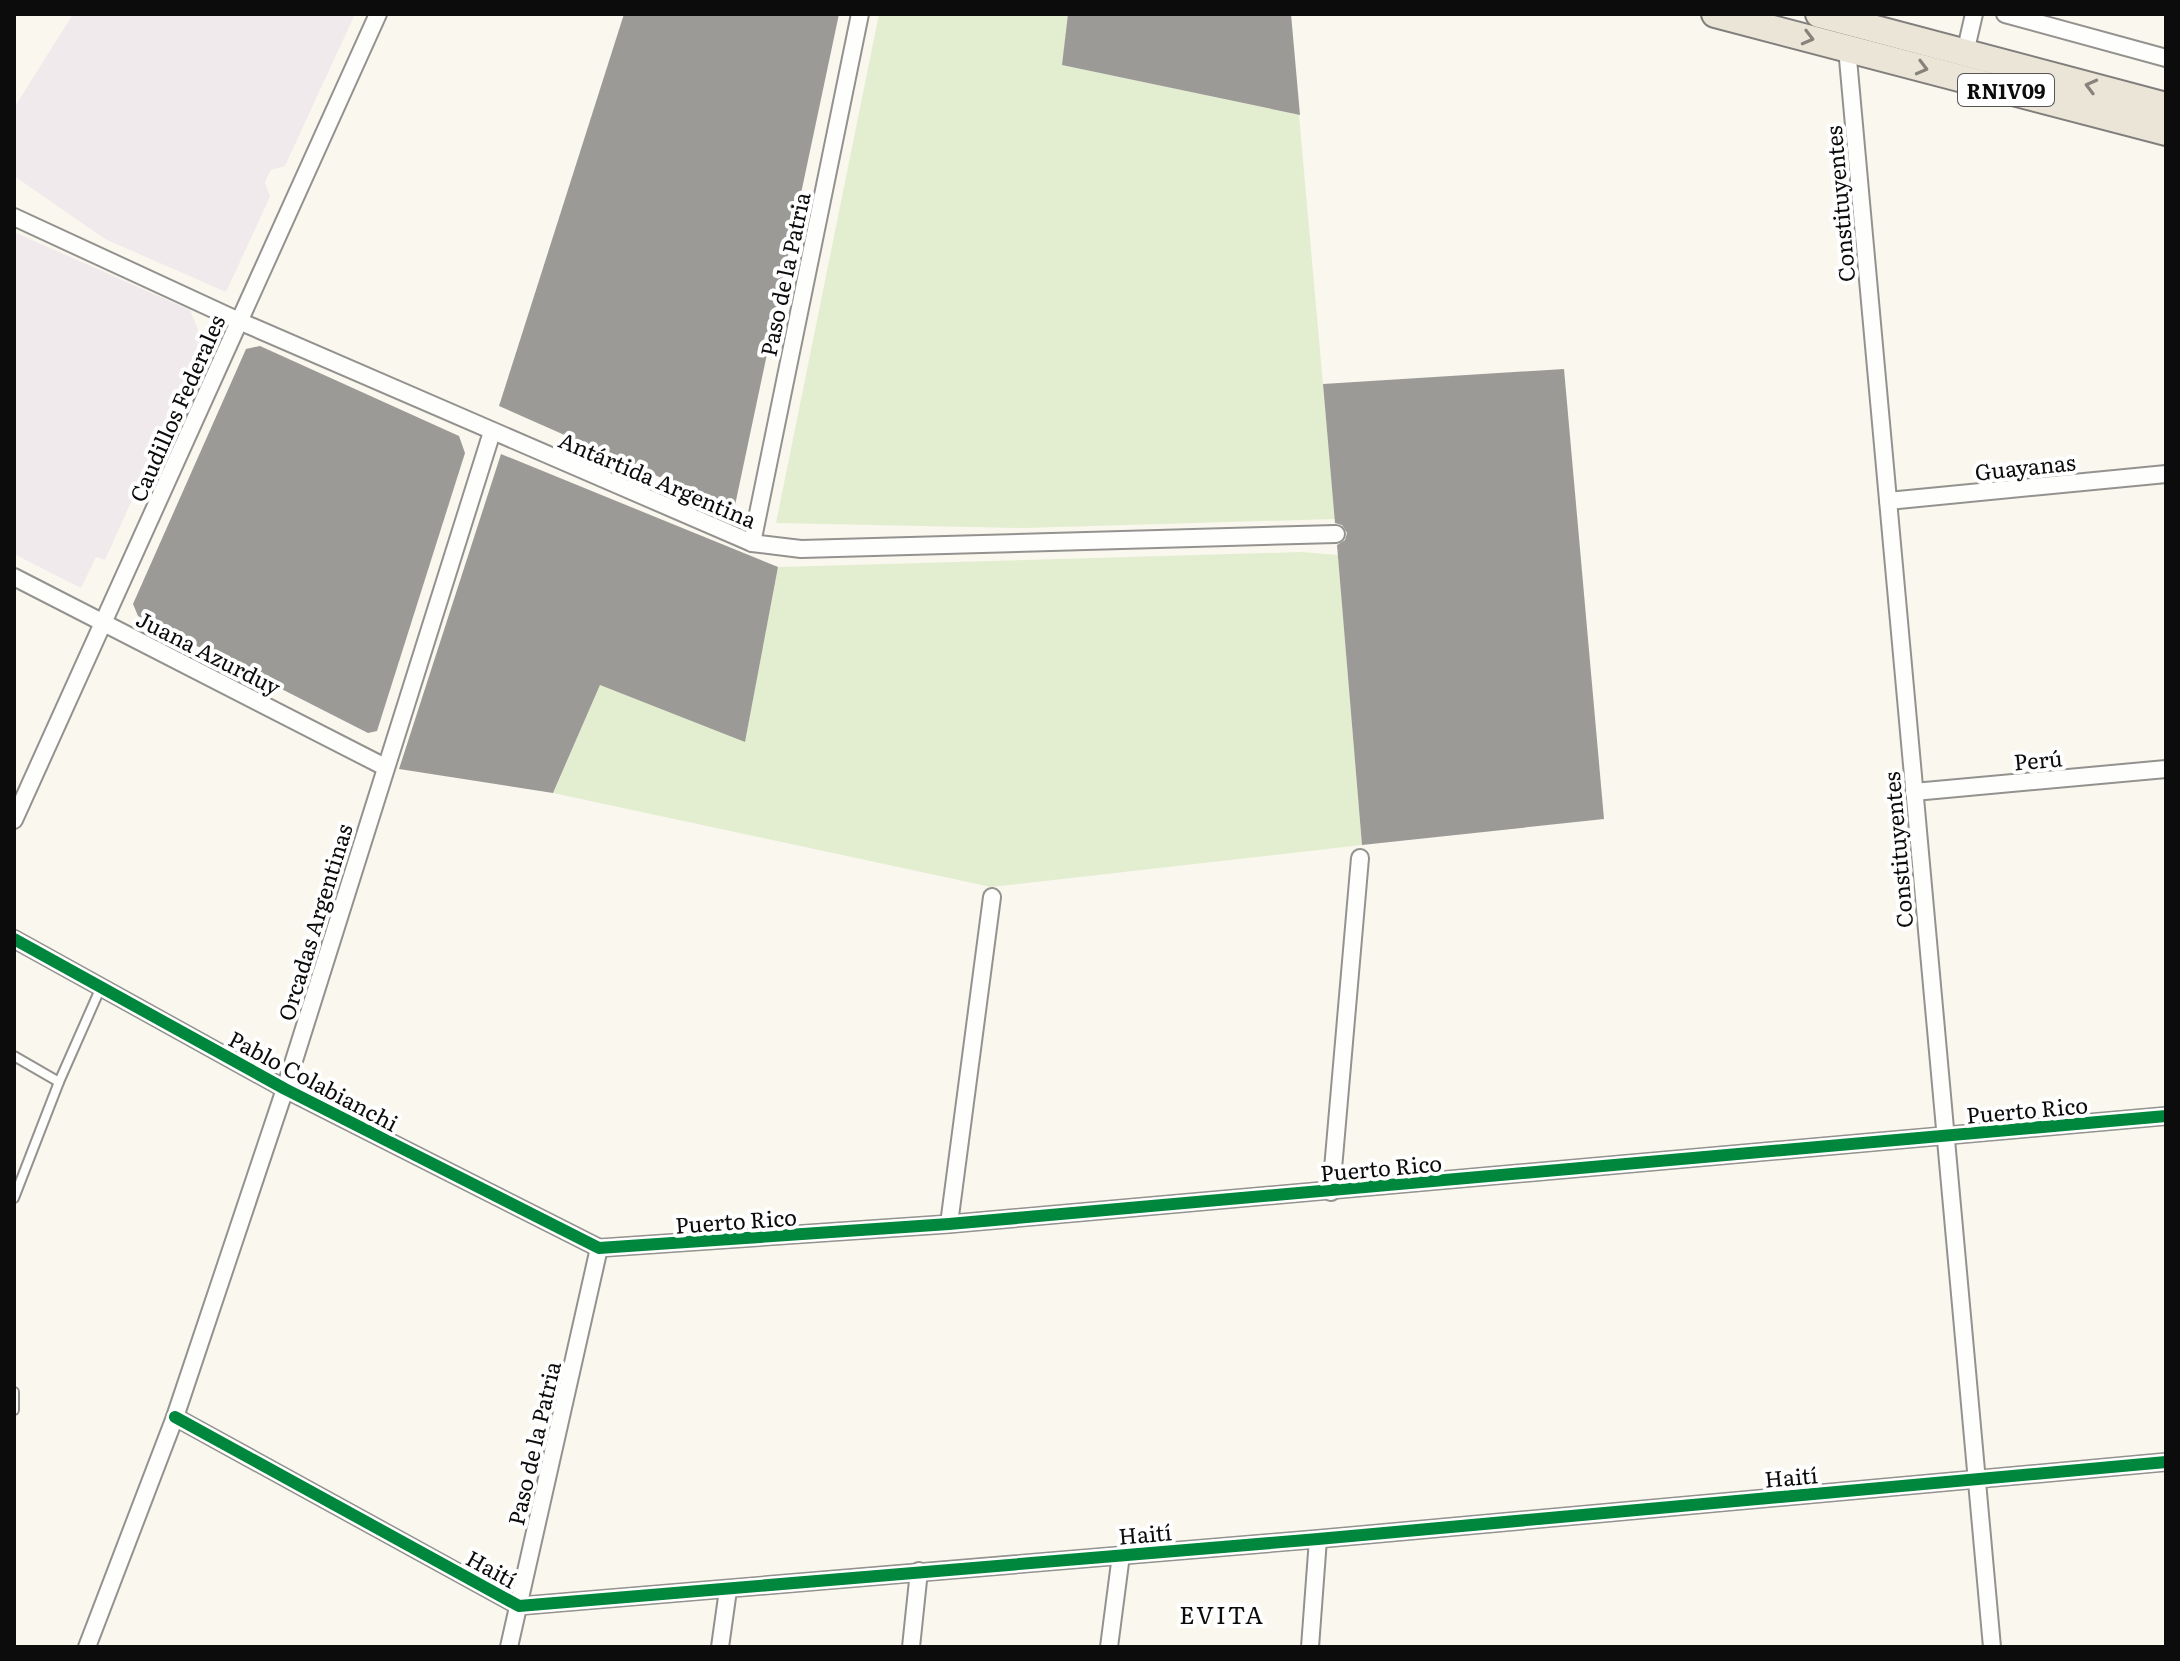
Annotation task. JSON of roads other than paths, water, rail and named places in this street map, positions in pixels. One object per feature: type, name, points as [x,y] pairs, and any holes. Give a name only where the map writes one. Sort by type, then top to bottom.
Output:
[{"type":"main road","name":"RN1V09","points":[[1715,14],[2166,132]]},
{"type":"main road","name":"RN1V09","points":[[1819,14],[2166,106]]},
{"type":"street","name":"Caudillos Federales","points":[[14,820],[378,14]]},
{"type":"street","name":"Paso de la Patria","points":[[752,543],[860,14]]},
{"type":"street","points":[[1965,53],[1974,14]]},
{"type":"street","points":[[2005,14],[2166,58]]},
{"type":"street","name":"Constituyentes","points":[[1847,48],[1992,1647]]},
{"type":"street","name":"Antártida Argentina","points":[[14,217],[239,321],[752,543],[801,549],[1336,534]]},
{"type":"street","name":"Orcadas Argentinas","points":[[87,1647],[175,1417],[285,1089],[492,432]]},
{"type":"street","name":"Guayanas","points":[[1888,501],[2166,474]]},
{"type":"street","name":"Juana Azurduy","points":[[14,577],[385,767]]},
{"type":"street","name":"Perú","points":[[1914,792],[2166,769]]},
{"type":"street","points":[[1331,1192],[1360,858]]},
{"type":"street","points":[[949,1224],[992,897]]},
{"type":"street","name":"Pablo Colabianchi","points":[[14,939],[285,1089],[599,1248]]},
{"type":"street","name":"Puerto Rico","points":[[599,1248],[949,1224],[1331,1192],[2166,1116]]},
{"type":"street","name":"Paso de la Patria","points":[[509,1647],[599,1248]]},
{"type":"street","name":"Haití","points":[[175,1417],[519,1606],[1318,1539],[2166,1462]]},
{"type":"street","points":[[1310,1647],[1318,1539]]},
{"type":"street","points":[[1109,1647],[1121,1555]]},
{"type":"street","points":[[911,1647],[919,1571]]},
{"type":"street","points":[[720,1647],[728,1590]]},
{"type":"lane","points":[[14,1198],[59,1082],[101,987]]},
{"type":"lane","points":[[14,1056],[59,1082]]},
{"type":"lane","points":[[14,1392],[14,1410]]},
{"type":"district","name":"EVITA","points":[[1222,1613]]}]
